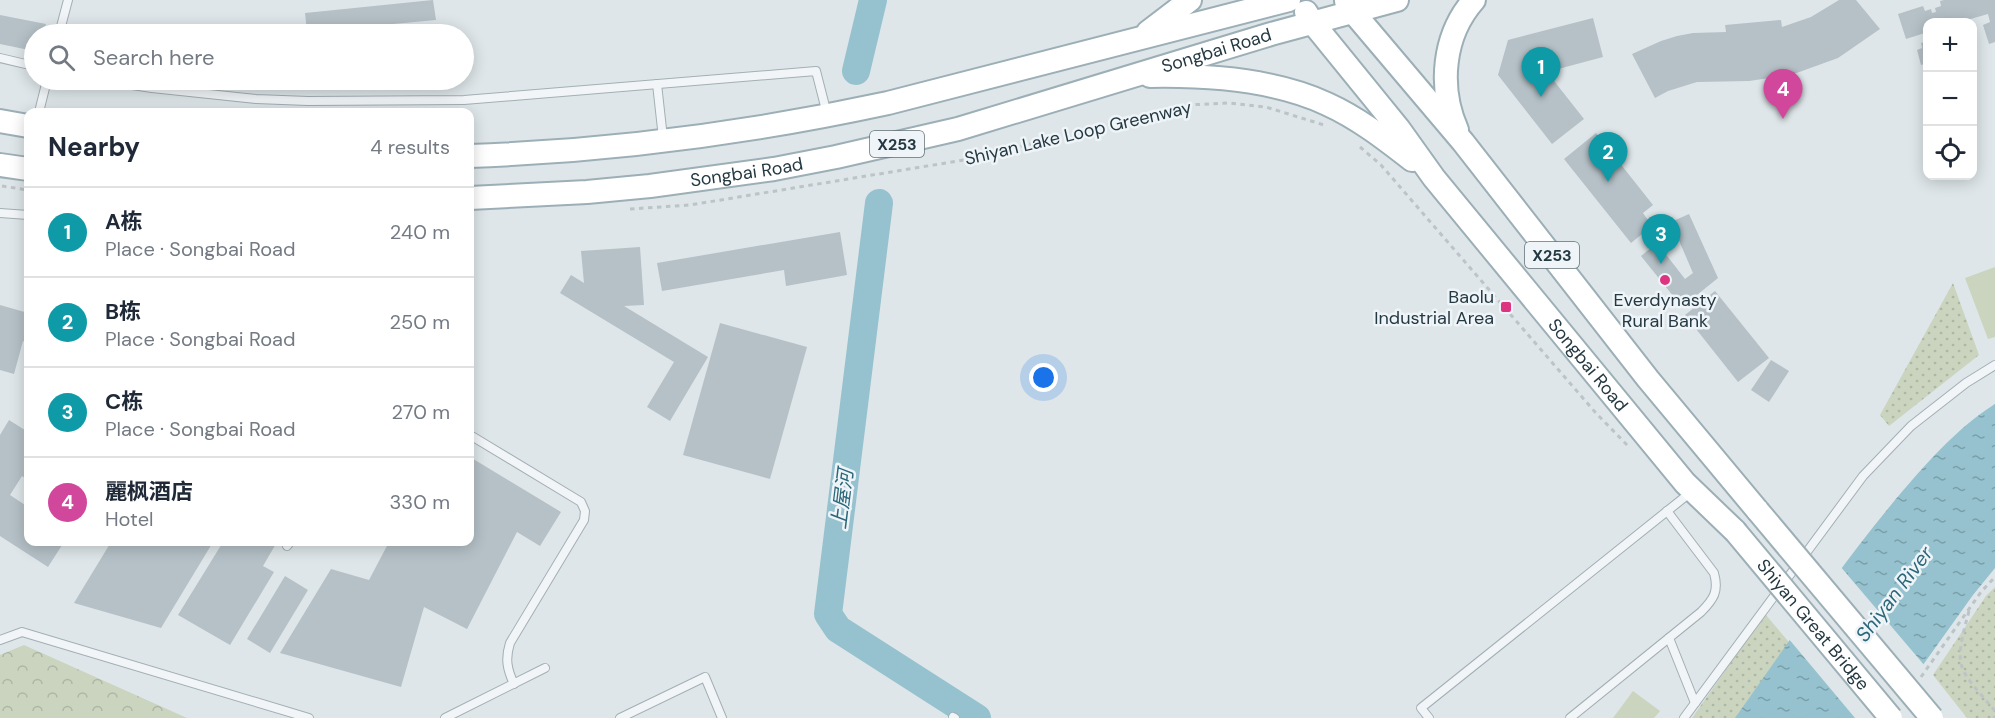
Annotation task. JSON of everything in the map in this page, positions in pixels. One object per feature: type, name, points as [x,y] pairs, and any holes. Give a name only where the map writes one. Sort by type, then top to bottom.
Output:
[{"type":"main road","points":[[1139,39],[1190,0]]},
{"type":"main road","name":"Songbai Road","points":[[474,156],[584,150],[664,142],[828,116],[888,103],[1289,0]]},
{"type":"main road","points":[[1300,0],[1312,22],[1349,6],[1397,0]]},
{"type":"main road","points":[[1463,142],[1455,128],[1448,99],[1446,61],[1457,24],[1474,0]]},
{"type":"main road","name":"X253","points":[[1349,6],[1463,142]]},
{"type":"main road","name":"Songbai Road","points":[[474,198],[639,187],[784,167],[877,148],[958,129],[1312,22],[1399,129],[1434,178],[1693,490],[1735,531]]},
{"type":"main road","points":[[1122,78],[1192,77],[1298,92],[1328,104],[1362,123],[1434,178]]},
{"type":"main road","points":[[0,121],[24,125]]},
{"type":"main road","name":"Shiyan Great Bridge","points":[[1463,142],[1648,379],[1932,718]]},
{"type":"main road","points":[[0,165],[24,168]]},
{"type":"main road","name":"Shiyan Great Bridge","points":[[1735,531],[1891,718]]},
{"type":"lane","points":[[62,24],[68,0]]},
{"type":"lane","points":[[0,58],[24,64]]},
{"type":"lane","points":[[174,90],[308,101],[464,100],[816,71],[828,116]]},
{"type":"lane","points":[[657,84],[664,142]]},
{"type":"lane","points":[[40,108],[44,90]]},
{"type":"lane","points":[[0,213],[24,215]]},
{"type":"lane","points":[[1684,718],[1863,476],[1920,419],[1966,383],[1995,365]]},
{"type":"lane","points":[[474,437],[581,502],[585,511],[584,520],[510,643],[507,662],[514,684]]},
{"type":"lane","points":[[1429,718],[1421,708],[1693,490]]},
{"type":"lane","points":[[1570,718],[1713,600],[1717,583],[1714,573],[1666,511]]},
{"type":"lane","points":[[0,640],[22,632],[309,718]]},
{"type":"lane","points":[[1669,638],[1695,703]]},
{"type":"lane","points":[[445,718],[545,668]]},
{"type":"lane","points":[[620,718],[705,677],[722,718]]},
{"type":"path","name":"Shiyan Lake Loop Greenway","points":[[621,209],[690,205],[970,159],[1187,105],[1229,103],[1266,107],[1325,126]]},
{"type":"path","points":[[1354,141],[1381,165],[1595,412],[1634,453]]},
{"type":"path","points":[[0,186],[24,189]]},
{"type":"path","points":[[1917,683],[1995,577]]},
{"type":"path","points":[[1969,610],[1960,646],[1960,661],[1964,674],[1995,711]]},
{"type":"green space","points":[[1995,267],[1995,337],[1988,339],[1965,278]]},
{"type":"green space","points":[[1953,283],[1979,355],[1889,426],[1880,415]]},
{"type":"green space","points":[[1995,587],[1995,718],[1967,718],[1933,675],[1986,596]]},
{"type":"green space","points":[[1765,614],[1854,718],[1692,718]]},
{"type":"green space","points":[[24,645],[187,718],[0,718],[0,655]]},
{"type":"green space","points":[[1633,691],[1660,711],[1654,718],[1613,718]]},
{"type":"water","name":"Shiyan River","points":[[1995,404],[1995,568],[1885,718],[1735,718],[1830,583],[1891,505],[1952,438]]},
{"type":"pier","points":[[1840,566],[1925,666],[1888,718],[1855,718],[1788,638]]},
{"type":"building","points":[[433,0],[436,20],[393,24],[306,24],[305,13]]},
{"type":"building","points":[[1839,0],[1856,0],[1880,29],[1838,58],[1791,75],[1749,81],[1697,82],[1668,91],[1655,98],[1632,54],[1677,36],[1726,32],[1725,25],[1781,20],[1782,27],[1811,17]]},
{"type":"building","points":[[1995,0],[1995,42],[1989,44],[1983,25],[1990,22],[1988,14],[1974,18],[1923,18],[1923,34],[1906,39],[1898,14],[1923,6],[1925,11],[1931,9],[1932,13],[1936,12],[1935,8],[1941,6],[1940,1]]},
{"type":"building","points":[[0,15],[46,24],[24,24],[24,49],[0,44]]},
{"type":"building","points":[[1593,18],[1603,57],[1547,72],[1584,119],[1552,144],[1498,75],[1508,40]]},
{"type":"building","points":[[1923,42],[1923,64],[1921,65],[1917,50],[1922,48],[1921,43]]},
{"type":"building","points":[[1596,133],[1653,205],[1643,213],[1652,226],[1631,243],[1564,159]]},
{"type":"building","points":[[1689,214],[1718,278],[1682,307],[1641,256],[1657,243],[1685,279],[1693,273],[1671,222]]},
{"type":"building","points":[[840,232],[847,275],[786,286],[784,270],[662,291],[657,263]]},
{"type":"building","points":[[640,247],[644,305],[624,306],[708,357],[670,421],[647,407],[674,362],[560,293],[571,275],[584,283],[581,251]]},
{"type":"building","points":[[1715,291],[1769,358],[1738,382],[1685,315]]},
{"type":"building","points":[[0,305],[24,312],[24,341],[14,374],[0,370]]},
{"type":"building","points":[[720,323],[807,347],[770,479],[683,455]]},
{"type":"building","points":[[1771,360],[1789,371],[1769,402],[1751,390]]},
{"type":"building","points":[[9,420],[24,429],[24,477],[22,476],[10,495],[24,504],[24,546],[61,546],[48,567],[0,536],[0,435]]},
{"type":"building","points":[[474,459],[561,512],[540,546],[517,532],[467,629],[424,607],[401,687],[280,653],[331,569],[369,580],[387,546],[474,546]]},
{"type":"building","points":[[109,546],[211,546],[161,628],[74,603]]},
{"type":"building","points":[[221,546],[275,546],[263,566],[274,572],[230,645],[178,615]]},
{"type":"building","points":[[285,576],[308,590],[270,653],[247,639]]},
{"type":"waterway","name":"上屋河","points":[[856,71],[873,0]]},
{"type":"waterway","name":"上屋河","points":[[879,203],[828,614],[838,629],[977,718]]},
{"type":"place","name":"A栋","points":[[1541,97]]},
{"type":"place","name":"麗枫酒店","points":[[1783,119]]},
{"type":"place","name":"B栋","points":[[1608,182]]},
{"type":"place","name":"C栋","points":[[1661,264]]},
{"type":"place","name":"Everdynasty Rural Bank","points":[[1665,280]]},
{"type":"place","name":"Baolu Industrial Area","points":[[1506,307]]}]
